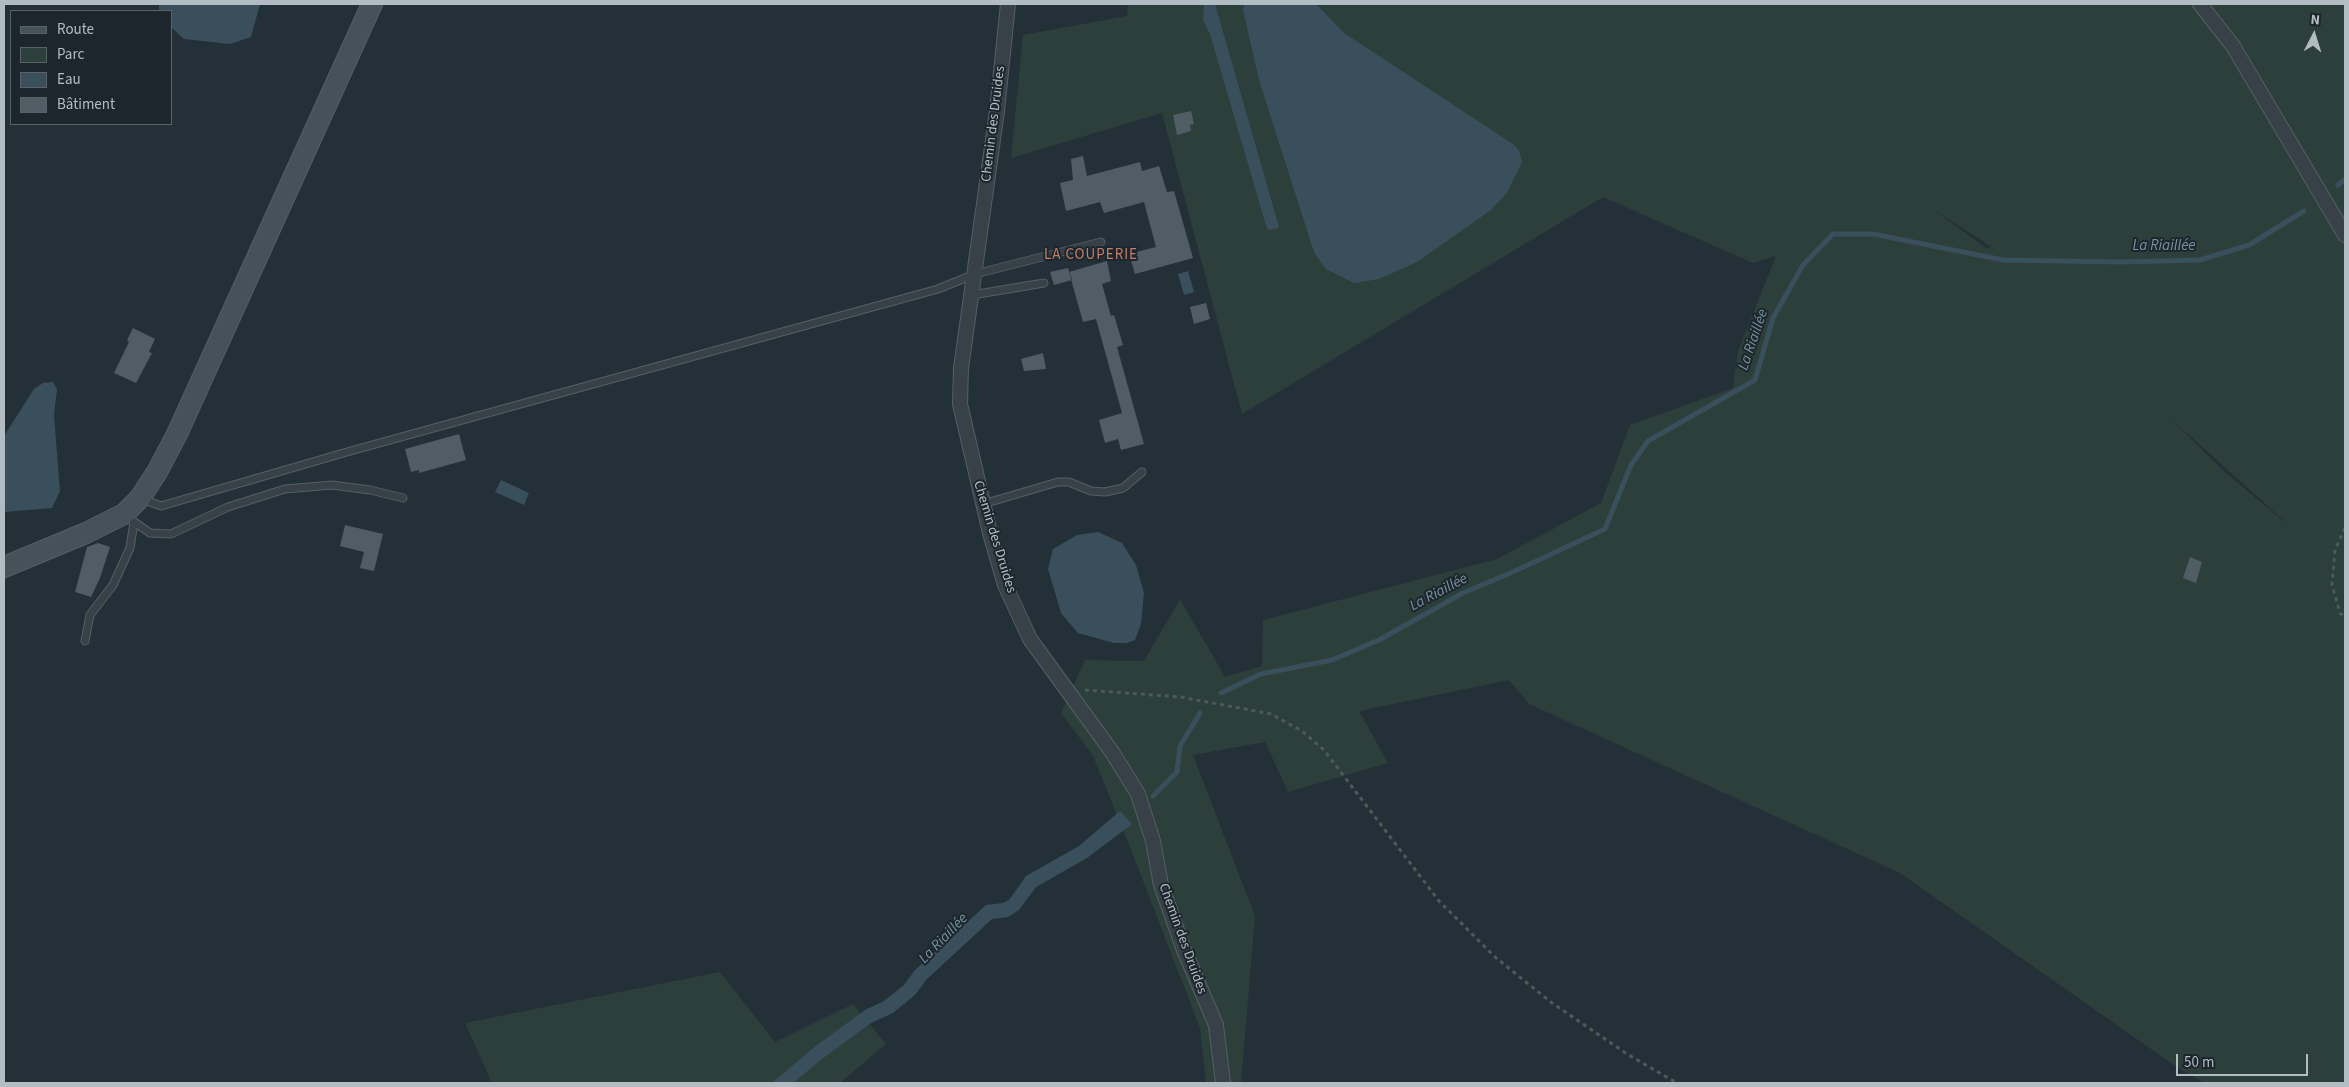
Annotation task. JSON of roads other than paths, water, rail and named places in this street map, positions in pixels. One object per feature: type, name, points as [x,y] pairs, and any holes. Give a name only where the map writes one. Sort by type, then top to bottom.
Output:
[{"type":"street","points":[[4,567],[129,518],[177,434],[372,4]]},
{"type":"street","name":"Chemin des Druides","points":[[1008,4],[975,274],[961,368],[960,404],[982,504],[1005,585],[1030,639],[1112,752],[1138,794],[1153,841],[1161,885],[1184,950],[1216,1025],[1223,1083]]},
{"type":"street","points":[[2200,4],[2233,46],[2345,235]]},
{"type":"lane","points":[[140,498],[161,506],[354,450],[938,288],[975,274],[1101,242]]},
{"type":"lane","points":[[972,295],[1044,283]]},
{"type":"lane","points":[[982,504],[1058,482],[1070,482],[1091,491],[1104,492],[1123,488],[1142,472]]},
{"type":"lane","points":[[129,518],[150,533],[171,534],[228,507],[285,489],[332,484],[403,498]]},
{"type":"lane","points":[[85,641],[90,615],[113,585],[130,548],[129,518]]},
{"type":"water","points":[[159,4],[260,4],[251,37],[230,44],[184,39],[172,28],[172,10],[159,10]]},
{"type":"water","points":[[1215,4],[1279,227],[1276,229],[1268,230],[1265,222],[1210,34],[1203,20],[1204,5]]},
{"type":"water","points":[[1244,4],[1316,4],[1344,33],[1513,144],[1519,150],[1522,162],[1506,194],[1491,210],[1417,262],[1379,279],[1354,283],[1326,269],[1315,254],[1312,246],[1259,80],[1243,10]]},
{"type":"water","points":[[1188,271],[1194,292],[1184,295],[1178,274]]},
{"type":"water","points":[[53,382],[57,389],[54,415],[60,491],[52,508],[4,512],[4,436],[34,389],[43,383]]},
{"type":"water","points":[[501,480],[529,493],[524,505],[495,492]]},
{"type":"water","points":[[1098,532],[1122,543],[1136,565],[1144,593],[1141,624],[1135,640],[1127,643],[1114,643],[1078,633],[1061,613],[1048,569],[1053,549],[1077,535]]},
{"type":"water","points":[[1120,811],[1132,824],[1087,858],[1036,887],[1019,910],[1008,917],[992,919],[926,980],[915,995],[893,1013],[871,1023],[793,1083],[772,1083],[813,1048],[865,1010],[884,1001],[904,985],[915,970],[986,905],[1003,903],[1009,900],[1026,876],[1079,846]]},
{"type":"waterway","name":"La Riaillée","points":[[2338,185],[2345,179]]},
{"type":"waterway","name":"La Riaillée","points":[[1221,693],[1261,674],[1332,660],[1379,640],[1463,593],[1605,529],[1631,465],[1648,441],[1755,380],[1773,318],[1803,265],[1833,234],[1873,234],[2003,260],[2121,262],[2200,260],[2249,245],[2304,211]]},
{"type":"waterway","name":"La Riaillée","points":[[1153,796],[1177,772],[1180,746],[1200,713]]},
{"type":"district","name":"LA COUPERIE","points":[[1091,256]]}]
